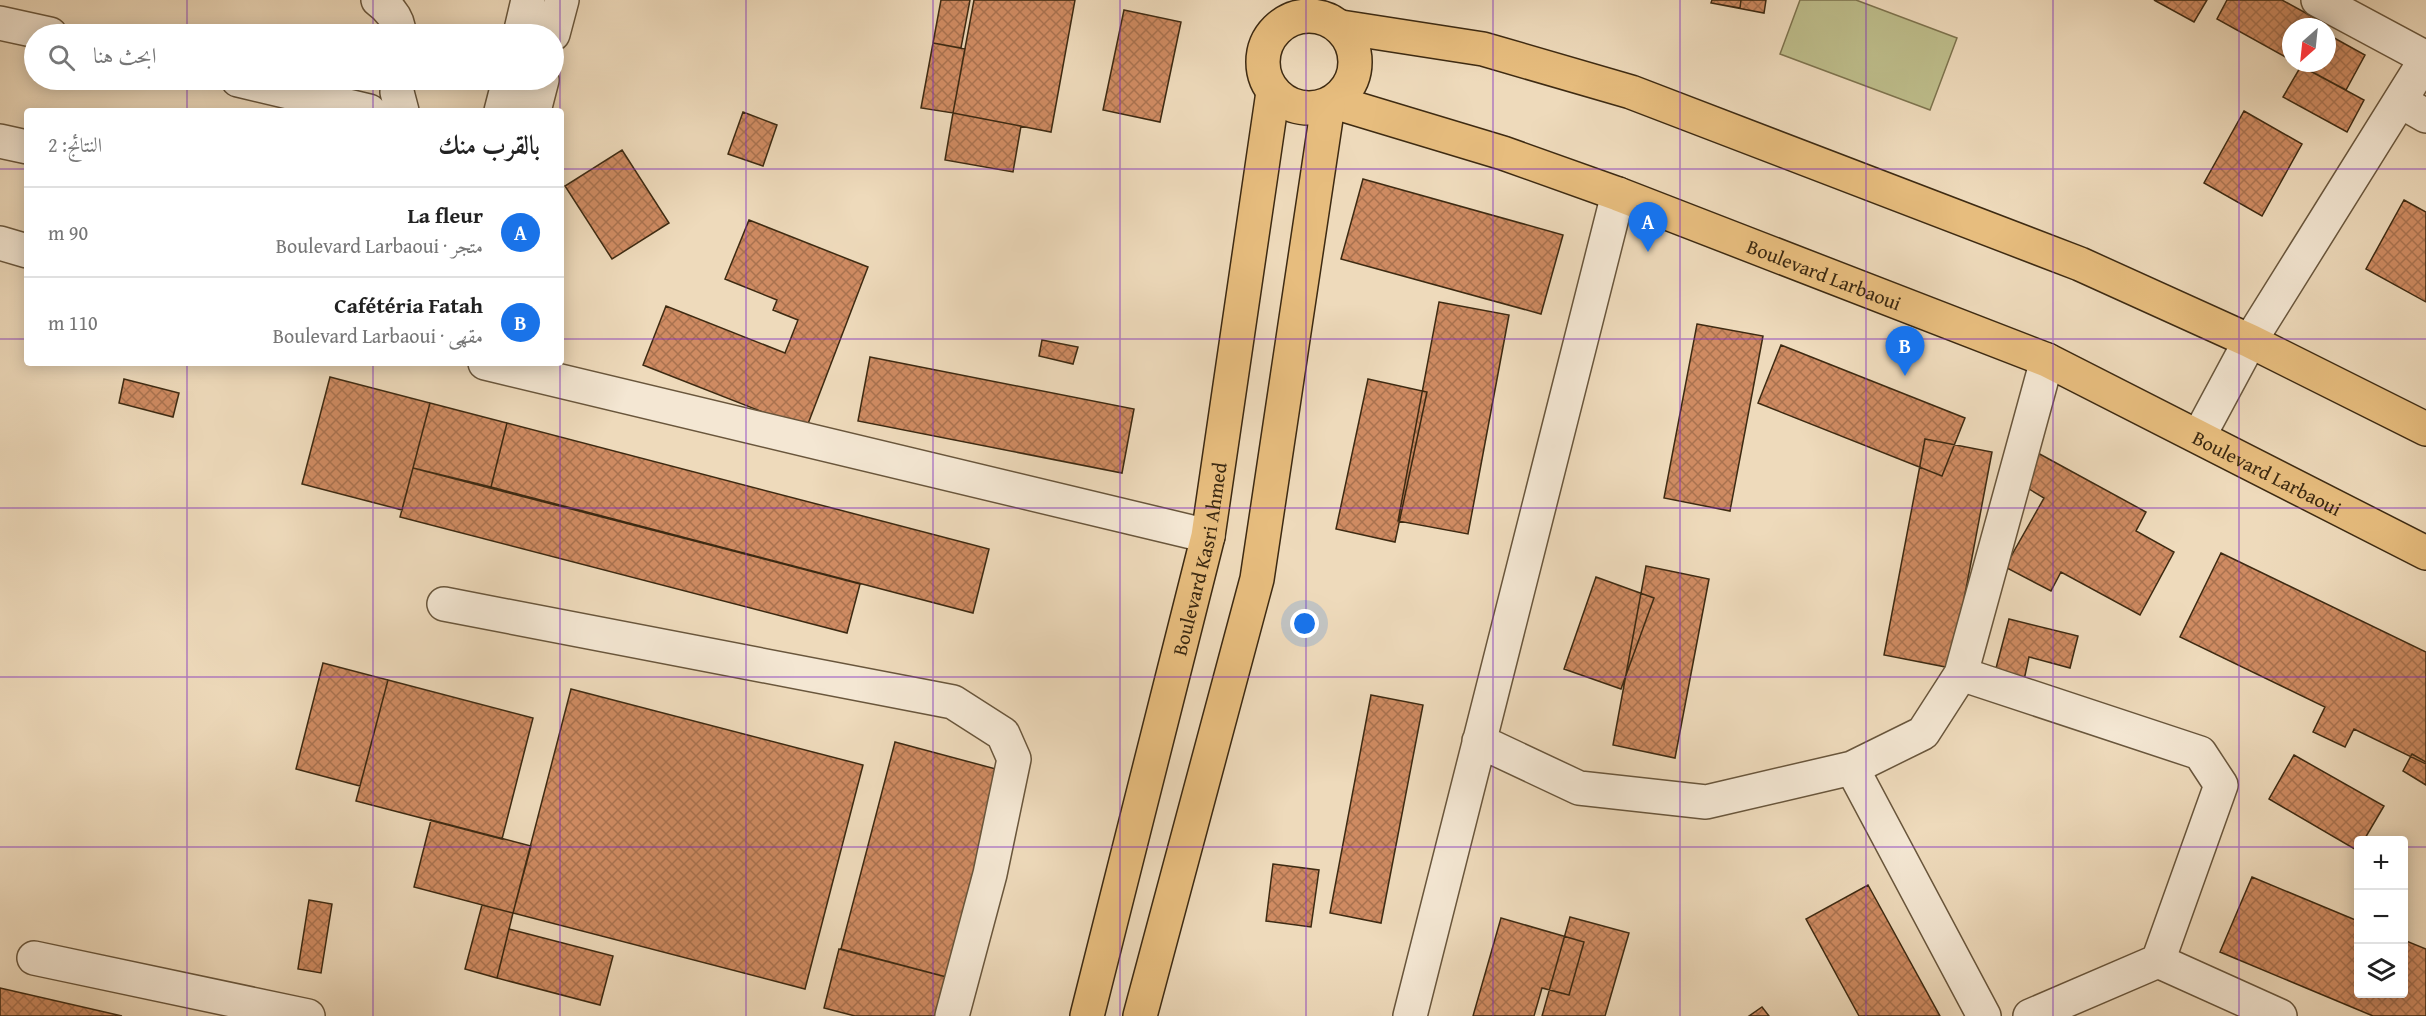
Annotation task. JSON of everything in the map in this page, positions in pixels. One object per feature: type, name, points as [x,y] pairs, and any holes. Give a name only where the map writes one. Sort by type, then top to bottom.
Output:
[{"type":"main road","points":[[1274,32],[1276,0]]},
{"type":"main road","points":[[1336,16],[1353,47],[1356,63],[1353,79],[1345,93],[1317,109],[1300,109],[1285,102],[1273,92],[1265,78],[1262,62],[1265,46],[1274,32],[1286,22],[1301,16],[1336,16],[1483,49],[1631,92],[2080,264],[2250,341],[2426,429]]},
{"type":"main road","name":"Boulevard Kasri Ahmed","points":[[1087,1016],[1208,536],[1273,92]]},
{"type":"main road","points":[[1140,1016],[1257,579],[1331,103]]},
{"type":"main road","name":"Boulevard Larbaoui","points":[[1331,103],[1503,153],[1618,194],[2048,360],[2426,553]]},
{"type":"street","points":[[378,0],[390,9],[397,24]]},
{"type":"street","points":[[522,24],[528,0]]},
{"type":"street","points":[[556,24],[562,0]]},
{"type":"street","points":[[2199,436],[2250,341],[2413,109],[2426,59],[2318,0]]},
{"type":"street","points":[[0,22],[24,28]]},
{"type":"street","points":[[280,90],[356,108]]},
{"type":"street","points":[[398,90],[401,108]]},
{"type":"street","points":[[502,108],[506,90]]},
{"type":"street","points":[[535,108],[539,90]]},
{"type":"street","points":[[0,141],[24,146]]},
{"type":"street","points":[[1410,1016],[1618,194]]},
{"type":"street","points":[[0,243],[24,250]]},
{"type":"street","points":[[1479,741],[1579,788],[1706,802],[1852,768],[1923,733],[1961,674],[2048,360]]},
{"type":"street","points":[[498,366],[1208,536]]},
{"type":"street","points":[[444,604],[953,702],[1003,735],[1014,759],[990,874],[952,1016]]},
{"type":"street","points":[[1961,674],[2200,753],[2221,785],[2158,961],[2030,1016]]},
{"type":"street","points":[[1852,768],[1984,1016]]},
{"type":"street","points":[[34,958],[308,1016]]},
{"type":"street","points":[[2158,961],[2280,1016]]},
{"type":"green space","points":[[1800,0],[1856,0],[1957,38],[1930,110],[1780,54]]},
{"type":"building","points":[[941,0],[970,0],[961,48],[933,43]]},
{"type":"building","points":[[974,0],[1075,0],[1051,132],[953,113]]},
{"type":"building","points":[[1712,0],[1741,0],[1740,8],[1711,3]]},
{"type":"building","points":[[1712,0],[1766,0],[1764,13],[1711,3]]},
{"type":"building","points":[[2154,0],[2207,0],[2194,22]]},
{"type":"building","points":[[2227,0],[2282,0],[2315,18],[2282,18],[2282,55],[2217,19]]},
{"type":"building","points":[[1124,10],[1181,22],[1160,122],[1103,110]]},
{"type":"building","points":[[2336,39],[2365,55],[2346,90],[2312,72],[2336,72]]},
{"type":"building","points":[[933,43],[965,49],[953,113],[921,108]]},
{"type":"building","points":[[2298,72],[2312,72],[2364,100],[2347,132],[2283,97]]},
{"type":"building","points":[[2244,111],[2302,144],[2262,216],[2204,183]]},
{"type":"building","points":[[743,112],[777,125],[763,166],[728,154]]},
{"type":"building","points":[[953,113],[1021,126],[1013,172],[945,160]]},
{"type":"building","points":[[622,150],[669,223],[612,259],[565,186]]},
{"type":"building","points":[[1363,179],[1563,235],[1541,314],[1341,259]]},
{"type":"building","points":[[2404,200],[2426,212],[2426,302],[2366,269]]},
{"type":"building","points":[[749,220],[868,267],[806,429],[643,365],[666,306],[785,353],[798,320],[773,310],[777,300],[725,279]]},
{"type":"building","points":[[1439,302],[1509,315],[1468,534],[1398,521]]},
{"type":"building","points":[[1697,324],[1763,336],[1730,511],[1664,498]]},
{"type":"building","points":[[1042,340],[1078,347],[1073,364],[1039,356]]},
{"type":"building","points":[[1781,345],[1965,418],[1942,476],[1758,403]]},
{"type":"building","points":[[870,357],[1134,409],[1122,473],[858,421]]},
{"type":"building","points":[[330,377],[430,403],[402,510],[302,484]]},
{"type":"building","points":[[124,379],[179,393],[173,417],[119,403]]},
{"type":"building","points":[[1368,379],[1427,392],[1395,542],[1336,529]]},
{"type":"building","points":[[430,403],[507,423],[491,487],[413,468]]},
{"type":"building","points":[[507,423],[989,549],[973,613],[491,487]]},
{"type":"building","points":[[1925,439],[1992,452],[1951,668],[1884,655]]},
{"type":"building","points":[[2036,452],[2146,512],[2136,531],[2174,552],[2140,615],[2061,572],[2051,591],[2005,567],[2044,498],[2019,483]]},
{"type":"building","points":[[413,468],[860,584],[847,633],[400,517]]},
{"type":"building","points":[[2221,553],[2426,652],[2426,764],[2354,729],[2345,747],[2313,732],[2325,707],[2180,637]]},
{"type":"building","points":[[1646,566],[1709,579],[1675,758],[1613,745]]},
{"type":"building","points":[[1596,577],[1654,598],[1621,689],[1564,669]]},
{"type":"building","points":[[2009,619],[2078,636],[2070,668],[2029,657],[2024,680],[1995,672]]},
{"type":"building","points":[[323,663],[388,680],[360,786],[296,769]]},
{"type":"building","points":[[388,680],[533,718],[502,839],[356,801]]},
{"type":"building","points":[[571,689],[863,765],[805,989],[513,913]]},
{"type":"building","points":[[1371,695],[1423,705],[1381,923],[1330,913]]},
{"type":"building","points":[[895,742],[1007,772],[954,979],[841,949]]},
{"type":"building","points":[[2412,754],[2426,762],[2426,785],[2403,771]]},
{"type":"building","points":[[2294,755],[2384,806],[2366,836],[2354,836],[2354,849],[2269,799]]},
{"type":"building","points":[[431,820],[531,846],[513,913],[414,887]]},
{"type":"building","points":[[1273,864],[1319,870],[1311,927],[1266,921]]},
{"type":"building","points":[[2252,877],[2354,919],[2354,998],[2408,998],[2408,942],[2426,949],[2426,1016],[2373,1016],[2220,952]]},
{"type":"building","points":[[1868,885],[1940,1016],[1859,1016],[1806,919]]},
{"type":"building","points":[[309,900],[332,904],[321,973],[298,969]]},
{"type":"building","points":[[482,905],[513,913],[497,978],[465,969]]},
{"type":"building","points":[[1570,917],[1629,933],[1605,1016],[1542,1016]]},
{"type":"building","points":[[1501,918],[1584,942],[1569,995],[1542,988],[1534,1016],[1473,1016]]},
{"type":"building","points":[[509,929],[613,956],[600,1005],[497,978]]},
{"type":"building","points":[[839,949],[954,979],[944,1016],[855,1016],[824,1008]]},
{"type":"building","points":[[0,988],[122,1016],[0,1016]]},
{"type":"building","points":[[1762,1007],[1769,1016],[1749,1016]]},
{"type":"place","name":"La fleur","points":[[1648,252]]},
{"type":"place","name":"Cafétéria Fatah","points":[[1905,376]]}]
